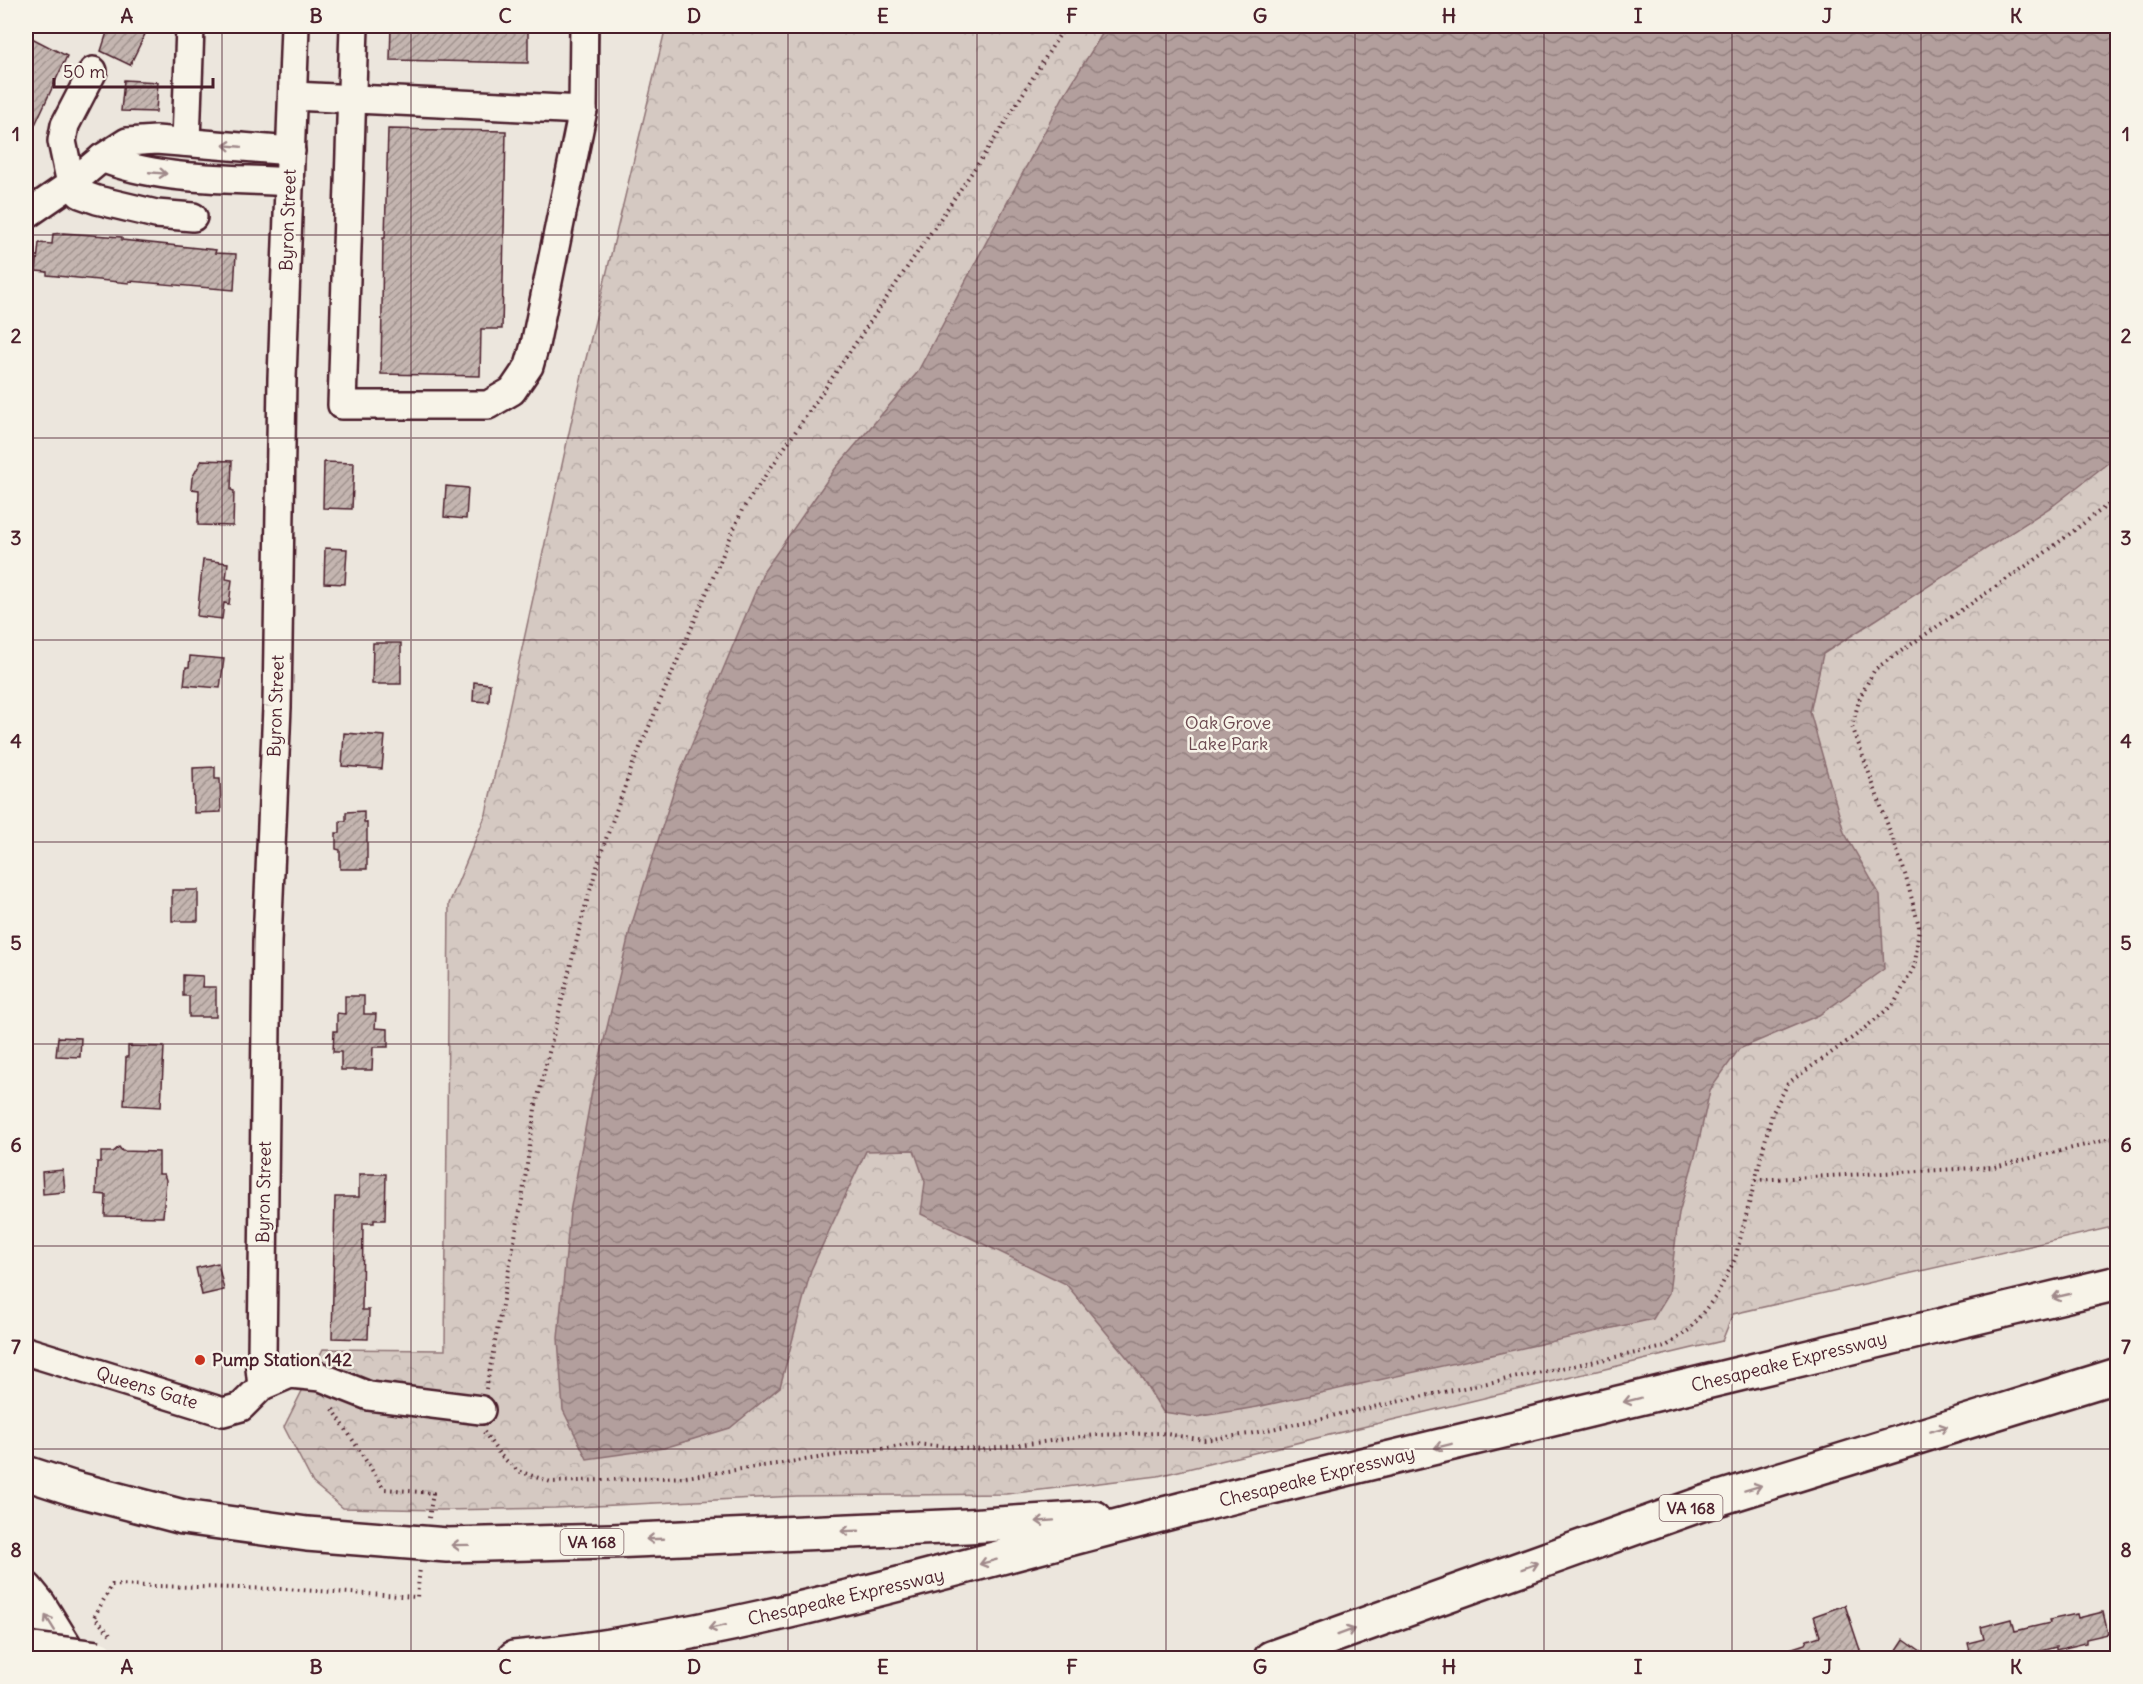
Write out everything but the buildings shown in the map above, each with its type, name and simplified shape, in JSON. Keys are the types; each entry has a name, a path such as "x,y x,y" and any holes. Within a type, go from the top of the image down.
{"highway":[{"name":"Chesapeake Expressway","path":"514,1659 643,1642 778,1614 954,1571 1166,1513 2118,1283"},
{"name":"VA 168","path":"1271,1659 1704,1503 2118,1375"},
{"name":"VA 168","path":"26,1473 72,1488 183,1517 307,1534 447,1545 611,1541 955,1527 1166,1513"},
{"path":"26,1588 72,1659"},
{"path":"26,1649 106,1650"}],"street":[{"path":"186,142 190,26"},
{"name":"Byron Street","path":"262,1386 260,1368 262,1356 267,942 277,707 282,378 295,26"},
{"path":"354,26 342,405 488,405 512,391 530,366 583,110 585,26"},
{"path":"93,71 65,125 62,141 71,184 80,194 96,201 156,214 193,217"},
{"path":"293,96 583,110"},
{"path":"26,215 127,142 156,140 291,151"},
{"path":"102,158 124,167 153,173 290,182"},
{"name":"Queens Gate","path":"26,1351 223,1412 240,1407 262,1386"},
{"path":"262,1386 290,1374 321,1377 369,1396 481,1410"}],"path":[{"path":"1065,26 990,146 742,510 633,764 602,850 584,911 535,1109 522,1200 481,1410 483,1431 501,1455 518,1471 550,1482 686,1477 915,1444 982,1450 1096,1435 1161,1433 1204,1440 1249,1434 1665,1347 1689,1330 1716,1296 1736,1259 1772,1114 1788,1083 1855,1036 1894,1004 1915,965 1919,926 1917,916 1904,870 1852,726 1860,697 1875,669 2043,555 2118,497"},
{"path":"1755,1180 1994,1167 2118,1137"},
{"path":"330,1403 384,1489 433,1493 428,1521"},
{"path":"106,1650 109,1634 94,1617 112,1585 284,1589 417,1597 420,1568"}],"green space":[{"name":"Oak Grove Lake Park","path":"666,26 2117,26 2117,1226 1733,1314 1722,1341 1158,1476 1006,1494 797,1496 555,1508 441,1510 343,1508 313,1483 284,1427 323,1349 445,1350 449,904 486,814 577,396"}],"water":[{"name":"Oak Grove Lake Park","path":"1107,26 2117,26 2117,456 2054,505 1823,654 1810,712 1844,832 1880,895 1884,969 1819,1015 1739,1049 1710,1090 1698,1145 1679,1213 1669,1293 1653,1319 1257,1407 1197,1417 1163,1412 1135,1367 1066,1284 921,1214 925,1182 914,1150 866,1151 811,1270 780,1387 730,1428 664,1448 587,1459 563,1410 558,1338 570,1212 592,1091 630,930 677,780 764,571 835,469 917,373 1063,97"}],"place":[{"name":"Pump Station 142","path":"200,1360"}]}
